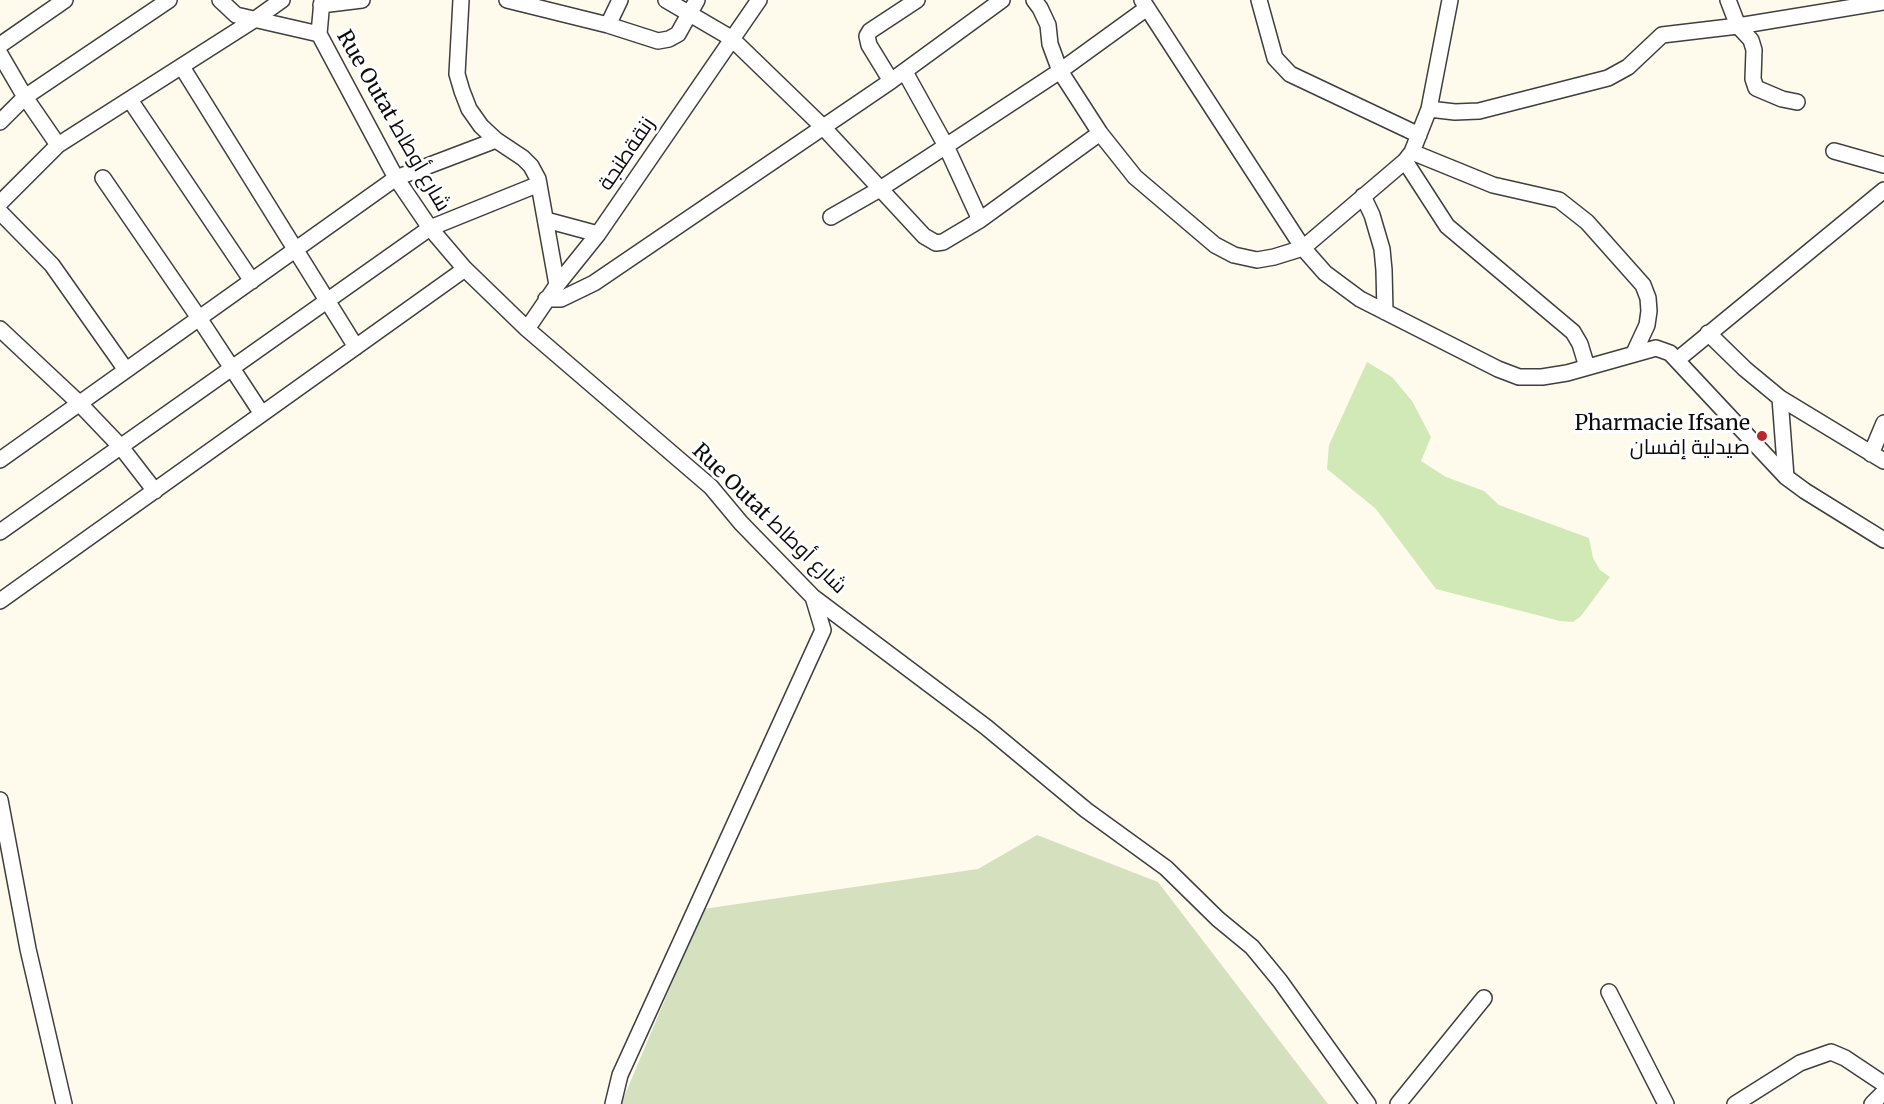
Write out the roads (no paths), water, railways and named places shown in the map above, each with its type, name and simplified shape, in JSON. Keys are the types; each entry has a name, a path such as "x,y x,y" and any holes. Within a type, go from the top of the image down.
{"street":[{"path":"0,45 65,0"},
{"path":"0,122 25,97 169,0"},
{"name":"Rue Outat شارع أوطاط","path":"220,0 236,15 319,34 396,178 430,228 465,269 527,329 711,487 741,523 813,597 986,727 1086,810 1166,868 1218,919 1252,947 1280,981 1368,1104"},
{"path":"0,203 58,145 182,67 282,0"},
{"path":"319,34 322,2 362,0"},
{"path":"461,0 457,74 469,109 481,126 531,166 539,184 557,285"},
{"path":"507,0 608,25 658,41 678,34 693,7"},
{"path":"608,25 620,0"},
{"path":"666,0 693,7 731,38 823,127 924,236 936,243 943,242 980,220 1100,133"},
{"name":"زنقةطنجة","path":"527,329 546,299 598,234 759,0"},
{"path":"891,81 869,45 867,36 870,31 917,0"},
{"path":"546,299 561,299 594,283 904,72 1002,0"},
{"path":"1034,0 1048,25 1050,44 1060,71 1100,133 1136,177 1215,245 1234,255 1257,260 1274,258 1304,248 1408,156 1429,109 1450,0"},
{"path":"1259,0 1275,58 1290,74 1419,135"},
{"path":"1728,0 1738,26 1751,40 1754,50 1753,80 1756,87 1782,99 1797,102"},
{"path":"1429,109 1455,112 1479,111 1608,78 1628,67 1662,35 1738,26 1884,2"},
{"path":"831,217 880,189 1060,71 1144,4 1304,248 1325,273 1360,299 1498,369 1519,377 1542,377 1656,348 1670,353 1786,477 1804,491 1884,540"},
{"path":"0,54 25,97 58,145"},
{"path":"182,67 356,347"},
{"path":"904,72 946,146 980,220"},
{"path":"130,100 252,281"},
{"path":"0,460 396,178 496,140"},
{"path":"1834,151 1884,165"},
{"path":"1408,156 1493,185 1559,200 1587,222 1643,285 1648,298 1647,324 1634,353"},
{"path":"1408,156 1447,226 1573,332 1580,344 1587,367"},
{"path":"103,178 262,414"},
{"path":"0,532 430,228 539,184"},
{"path":"1363,196 1372,214 1382,249 1385,312"},
{"path":"1677,360 1881,197"},
{"path":"0,212 52,265 126,370"},
{"path":"546,220 598,234"},
{"path":"0,601 465,269"},
{"path":"0,329 79,403 121,447 155,491"},
{"path":"1708,333 1745,369 1780,398 1877,457 1884,423"},
{"path":"1780,398 1786,477"},
{"path":"613,1104 620,1075 823,630 813,597"},
{"path":"0,800 28,949 64,1104"},
{"path":"1610,992 1666,1104"},
{"path":"1398,1104 1484,998"},
{"path":"1737,1104 1800,1062 1831,1052 1845,1058 1884,1084"},
{"path":"1872,1104 1884,1092"}],"place":[{"name":"Pharmacie Ifsane صيدلية إفسان","path":"1762,436"}]}
